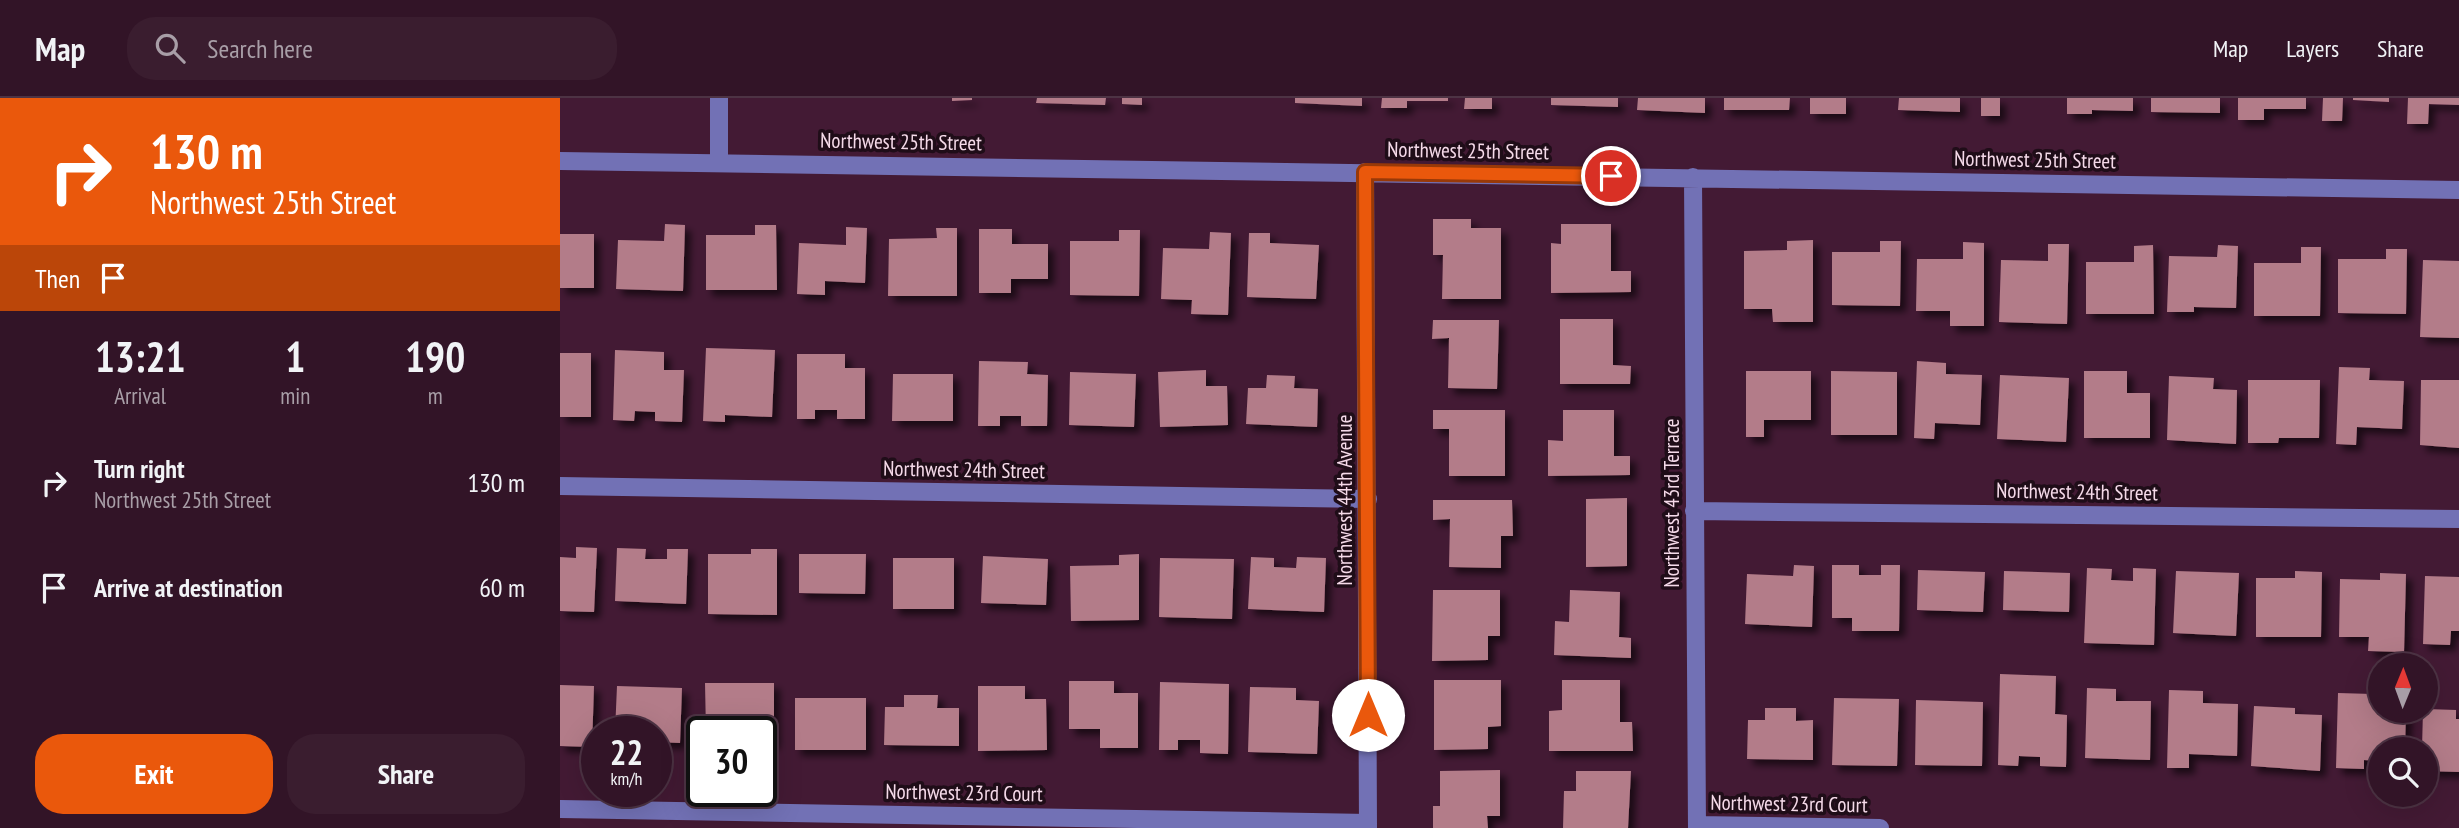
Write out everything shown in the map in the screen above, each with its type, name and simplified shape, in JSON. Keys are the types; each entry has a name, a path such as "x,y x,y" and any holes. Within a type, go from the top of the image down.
{"street":[{"path":"719,98 719,162"},
{"name":"Northwest 25th Street","path":"560,160 2459,190"},
{"name":"Northwest 44th Avenue","path":"1365,172 1368,825"},
{"name":"Northwest 43rd Terrace","path":"1693,177 1697,826"},
{"name":"Northwest 24th Street","path":"560,486 1368,499"},
{"name":"Northwest 24th Street","path":"1694,511 2459,519"},
{"name":"Northwest 23rd Court","path":"560,809 1368,825"},
{"name":"Northwest 23rd Court","path":"1697,826 1880,828"}],"building":[{"path":"952,98 972,98 972,100 952,101"},
{"path":"1037,98 1106,98 1105,105 1036,103"},
{"path":"1122,98 1142,98 1142,105 1122,104"},
{"path":"1295,98 1362,98 1362,106 1295,103"},
{"path":"1382,98 1448,98 1448,101 1407,101 1407,108 1381,108"},
{"path":"1465,98 1492,98 1492,109 1464,109"},
{"path":"1551,98 1618,98 1618,107 1551,105"},
{"path":"1638,98 1705,98 1705,113 1637,110"},
{"path":"1724,98 1790,98 1789,110 1724,110"},
{"path":"1810,98 1846,98 1846,114 1810,114"},
{"path":"1899,98 1960,98 1960,112 1898,110"},
{"path":"1981,98 2000,98 2000,116 1981,116"},
{"path":"2067,98 2133,98 2133,111 2092,110 2092,114 2067,114"},
{"path":"2151,98 2220,98 2220,113 2151,112"},
{"path":"2238,98 2306,98 2306,109 2264,109 2264,120 2238,120"},
{"path":"2323,98 2343,98 2342,121 2322,121"},
{"path":"2389,98 2389,102 2353,100"},
{"path":"2408,98 2459,98 2459,105 2429,104 2428,124 2407,124"},
{"path":"1433,219 1471,219 1471,228 1501,228 1501,299 1442,299 1443,255 1433,255"},
{"path":"665,224 685,225 683,291 616,289 618,240 664,241"},
{"path":"1561,224 1611,224 1611,271 1631,271 1631,292 1551,293 1551,243 1561,244"},
{"path":"755,225 776,225 777,290 706,290 706,235 755,235"},
{"path":"846,227 867,228 865,283 825,281 825,295 797,294 799,243 846,245"},
{"path":"936,228 957,228 957,296 888,296 889,239 937,238"},
{"path":"979,229 1012,229 1012,244 1048,244 1048,279 1011,279 1011,293 979,293"},
{"path":"1119,230 1140,230 1139,296 1070,295 1070,241 1119,241"},
{"path":"1210,232 1231,233 1228,315 1191,314 1192,300 1161,299 1163,248 1209,249"},
{"path":"1249,233 1270,233 1270,243 1319,245 1316,299 1247,297"},
{"path":"560,234 594,234 594,288 560,288"},
{"path":"1813,240 1813,322 1773,322 1772,309 1744,309 1744,251 1787,250 1787,241"},
{"path":"1880,241 1901,241 1900,306 1832,305 1832,252 1880,252"},
{"path":"1963,242 1984,243 1984,326 1950,326 1950,311 1916,311 1917,259 1963,259"},
{"path":"2048,244 2069,244 2067,324 1999,322 2001,260 2048,261"},
{"path":"2153,245 2154,314 2086,314 2086,262 2134,262 2134,246"},
{"path":"2218,245 2238,246 2236,308 2194,307 2194,312 2167,312 2169,256 2217,257"},
{"path":"2301,247 2321,247 2320,316 2254,316 2254,263 2301,263"},
{"path":"2386,249 2407,249 2406,314 2338,313 2338,259 2386,259"},
{"path":"2423,260 2459,261 2459,338 2420,337"},
{"path":"1560,319 1613,319 1613,365 1631,366 1630,384 1560,384"},
{"path":"1433,320 1499,320 1497,389 1448,388 1449,338 1432,339"},
{"path":"706,348 775,350 772,417 725,415 725,422 703,421"},
{"path":"615,350 664,352 664,370 684,370 682,422 655,421 655,412 635,411 634,421 613,420"},
{"path":"560,353 591,353 591,417 560,417"},
{"path":"797,354 845,354 845,368 865,368 865,419 837,419 837,410 815,410 815,419 797,419"},
{"path":"979,361 1028,362 1027,374 1048,375 1047,426 1021,426 1021,416 1000,416 1000,426 978,426"},
{"path":"1917,361 1946,363 1946,374 1982,375 1980,425 1935,423 1934,439 1914,438"},
{"path":"2339,367 2370,368 2369,380 2404,381 2402,429 2357,427 2356,445 2336,444"},
{"path":"1206,370 1206,386 1227,386 1228,425 1160,427 1158,372"},
{"path":"1746,371 1811,371 1811,420 1764,420 1764,437 1746,437"},
{"path":"1831,371 1897,372 1897,435 1831,435"},
{"path":"2084,371 2127,371 2127,393 2150,393 2150,438 2084,438"},
{"path":"1070,372 1136,374 1134,427 1069,425"},
{"path":"893,374 953,374 953,421 892,421"},
{"path":"1267,375 1295,376 1294,388 1318,389 1317,427 1246,424 1248,388 1266,388"},
{"path":"2000,375 2069,378 2066,442 1997,439"},
{"path":"2169,376 2214,378 2213,389 2237,390 2236,444 2167,440"},
{"path":"2248,380 2320,380 2319,438 2279,438 2278,443 2248,443"},
{"path":"2421,380 2459,380 2459,448 2420,445"},
{"path":"1433,410 1505,410 1505,476 1449,476 1449,429 1433,429"},
{"path":"1563,410 1614,410 1614,456 1630,456 1630,475 1548,476 1548,440 1563,441"},
{"path":"1627,498 1627,566 1586,567 1586,499"},
{"path":"1433,500 1512,500 1513,536 1501,536 1501,568 1449,567 1450,519 1433,520"},
{"path":"576,547 597,548 594,612 560,611 560,557 576,558"},
{"path":"617,548 646,549 645,559 667,559 667,549 688,549 686,604 615,601"},
{"path":"751,549 777,549 777,615 708,614 708,554 751,554"},
{"path":"799,554 866,554 865,594 799,593"},
{"path":"1139,554 1139,620 1071,621 1070,566 1119,565 1119,555"},
{"path":"983,556 1048,559 1046,605 981,603"},
{"path":"1251,557 1274,558 1274,567 1296,568 1297,557 1326,558 1324,612 1248,609"},
{"path":"893,558 954,558 954,609 893,609"},
{"path":"1160,558 1234,559 1232,619 1159,617"},
{"path":"1794,565 1814,566 1812,627 1745,624 1747,574 1793,576"},
{"path":"1832,565 1859,565 1859,575 1881,575 1881,565 1900,565 1899,631 1852,631 1852,618 1832,618"},
{"path":"2087,568 2112,569 2111,580 2133,581 2133,568 2156,569 2154,645 2084,643"},
{"path":"1918,570 1985,572 1983,612 1917,610"},
{"path":"2004,571 2070,573 2069,612 2003,610"},
{"path":"2176,571 2239,573 2236,636 2173,633"},
{"path":"2295,571 2322,572 2321,637 2256,637 2256,578 2295,578"},
{"path":"2380,573 2406,574 2404,652 2368,651 2369,637 2339,637 2340,579 2380,580"},
{"path":"2425,576 2459,577 2459,631 2451,631 2450,645 2423,644"},
{"path":"1433,590 1500,590 1500,636 1488,636 1488,660 1432,661"},
{"path":"1570,590 1620,592 1619,637 1631,638 1631,658 1554,655 1555,621 1569,622"},
{"path":"2000,674 2056,676 2055,714 2067,715 2066,767 2040,766 2040,757 2019,756 2018,766 1998,765"},
{"path":"1434,680 1501,680 1501,726 1488,727 1488,749 1434,750"},
{"path":"1562,680 1620,680 1620,722 1632,722 1633,751 1549,751 1549,711 1562,710"},
{"path":"1069,681 1114,681 1114,693 1138,693 1138,748 1100,748 1100,729 1069,729"},
{"path":"1160,682 1229,684 1228,754 1200,753 1200,740 1178,740 1178,750 1159,750"},
{"path":"705,683 774,683 774,716 706,716"},
{"path":"560,685 594,686 593,716 581,716 581,747 560,746"},
{"path":"617,686 682,688 680,743 672,743 672,716 616,716"},
{"path":"978,686 1025,686 1025,699 1046,699 1047,750 978,751"},
{"path":"1250,687 1296,688 1296,700 1319,701 1317,754 1248,752"},
{"path":"2087,688 2116,689 2116,701 2151,701 2150,760 2085,758"},
{"path":"2169,690 2203,691 2203,703 2238,704 2237,756 2189,754 2189,768 2167,768"},
{"path":"2338,693 2368,694 2368,723 2406,723 2405,737 2368,737 2368,760 2364,760 2364,769 2336,768"},
{"path":"904,695 938,695 937,708 959,708 959,746 884,745 885,707 904,707"},
{"path":"795,698 866,698 866,750 795,750"},
{"path":"1834,698 1899,699 1897,766 1832,765"},
{"path":"1916,700 1983,702 1982,766 1915,765"},
{"path":"2254,706 2295,708 2295,714 2322,715 2320,771 2251,766"},
{"path":"1765,708 1796,708 1796,721 1813,720 1813,760 1747,759 1748,720 1765,720"},
{"path":"2438,709 2456,710 2456,719 2459,719 2459,772 2438,771 2438,737 2422,737 2423,723 2438,723"},
{"path":"1500,770 1500,816 1487,816 1488,828 1433,828 1433,806 1440,806 1440,771"},
{"path":"1576,771 1631,771 1628,828 1563,828 1564,791 1576,791"}],"route":[{"path":"1368,715 1365,172 1611,176"}]}
